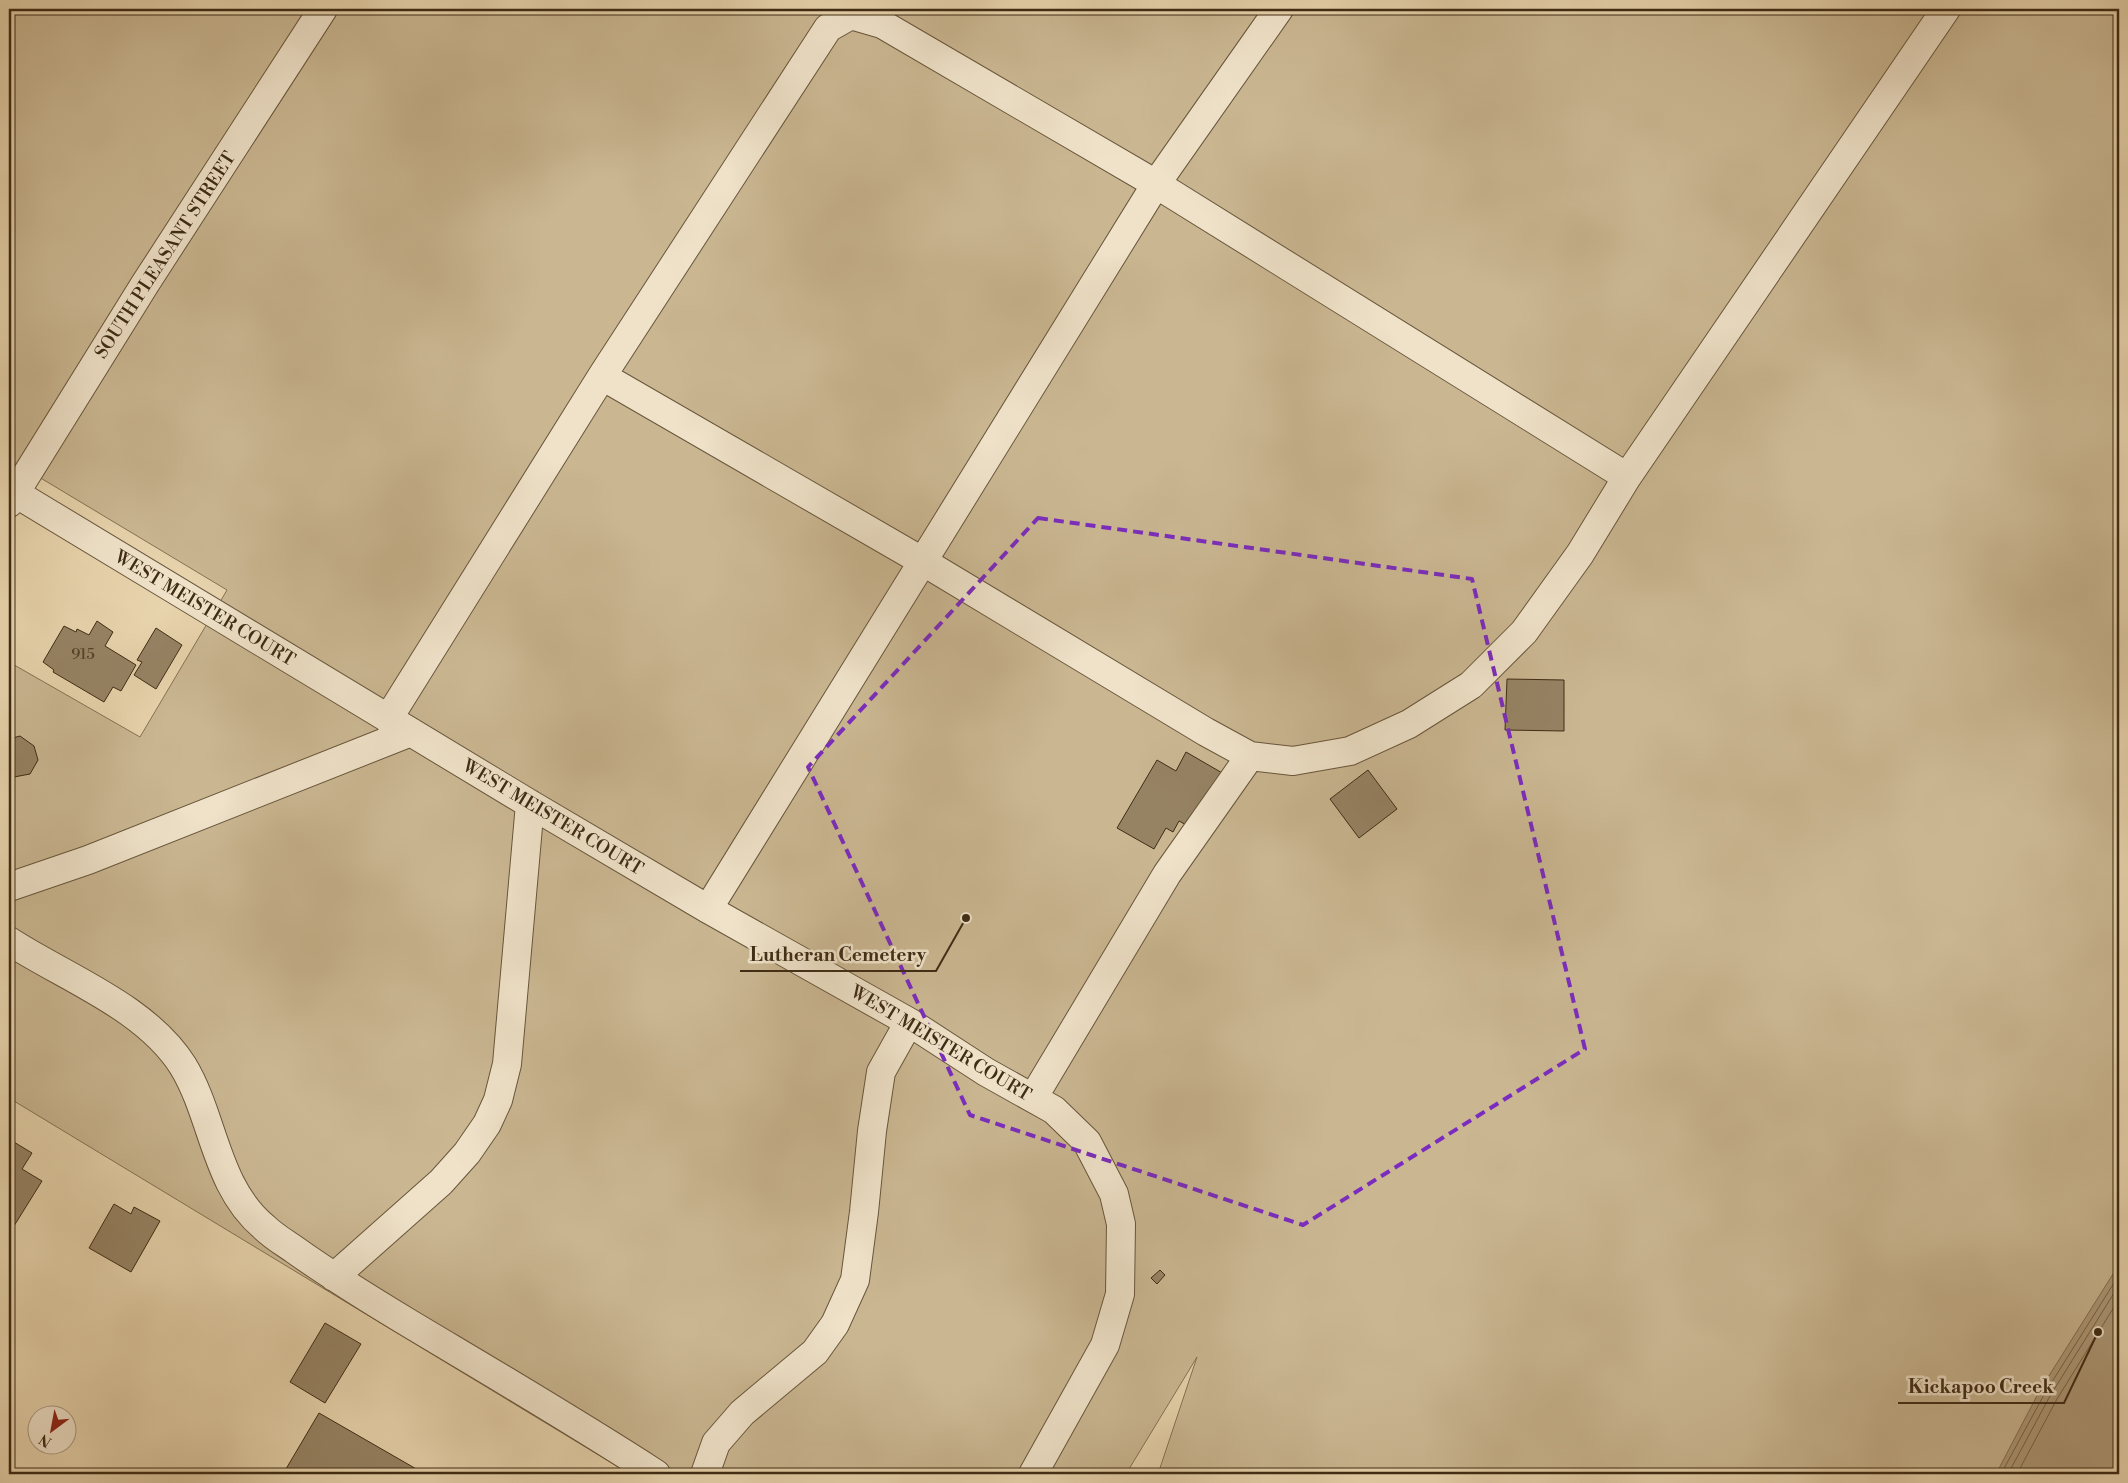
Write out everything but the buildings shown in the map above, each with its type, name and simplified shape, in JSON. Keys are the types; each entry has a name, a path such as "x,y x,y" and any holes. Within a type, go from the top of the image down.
{"street":[{"name":"SOUTH PLEASANT STREET","path":"12,498 139,293 323,9"},
{"path":"708,909 1156,184 1278,9"},
{"path":"602,376 922,562 1206,732 1250,756 1293,761 1350,751 1409,724 1471,685 1524,632 1580,554 1627,477 1946,9"},
{"path":"388,718 602,376 828,28 851,15 882,24 1156,184 1627,477"},
{"name":"WEST MEISTER COURT","path":"12,498 213,613 530,804 708,909 909,1022 986,1072 1054,1110 1087,1142 1114,1194 1121,1224 1120,1294 1105,1345 1033,1474"},
{"path":"9,887 88,860 411,732"},
{"path":"1033,1098 1167,874 1250,756"},
{"path":"334,1278 441,1182 467,1153 487,1124 498,1100 507,1064 530,804"},
{"path":"9,941 137,1018 164,1040 183,1067 196,1092 226,1174 242,1202 263,1226 334,1278 656,1474"},
{"path":"705,1474 716,1443 742,1413 815,1352 835,1324 855,1280 872,1131 881,1072 909,1022"}],"highlighted area":[{"path":"1038,518 1472,579 1585,1049 1303,1225 970,1115 808,767"}],"shaded area":[{"path":"9,9 2119,9 2119,1474 1158,1474 1197,1357 1126,1474 630,1474 9,1098 9,662 140,737 227,590 9,459"}],"water":[{"path":"2119,1267 2119,1468 2116,1474 1996,1474 2040,1390"}],"place":[{"name":"Lutheran Cemetery","path":"966,918"},
{"name":"Kickapoo Creek","path":"2098,1332"}]}
